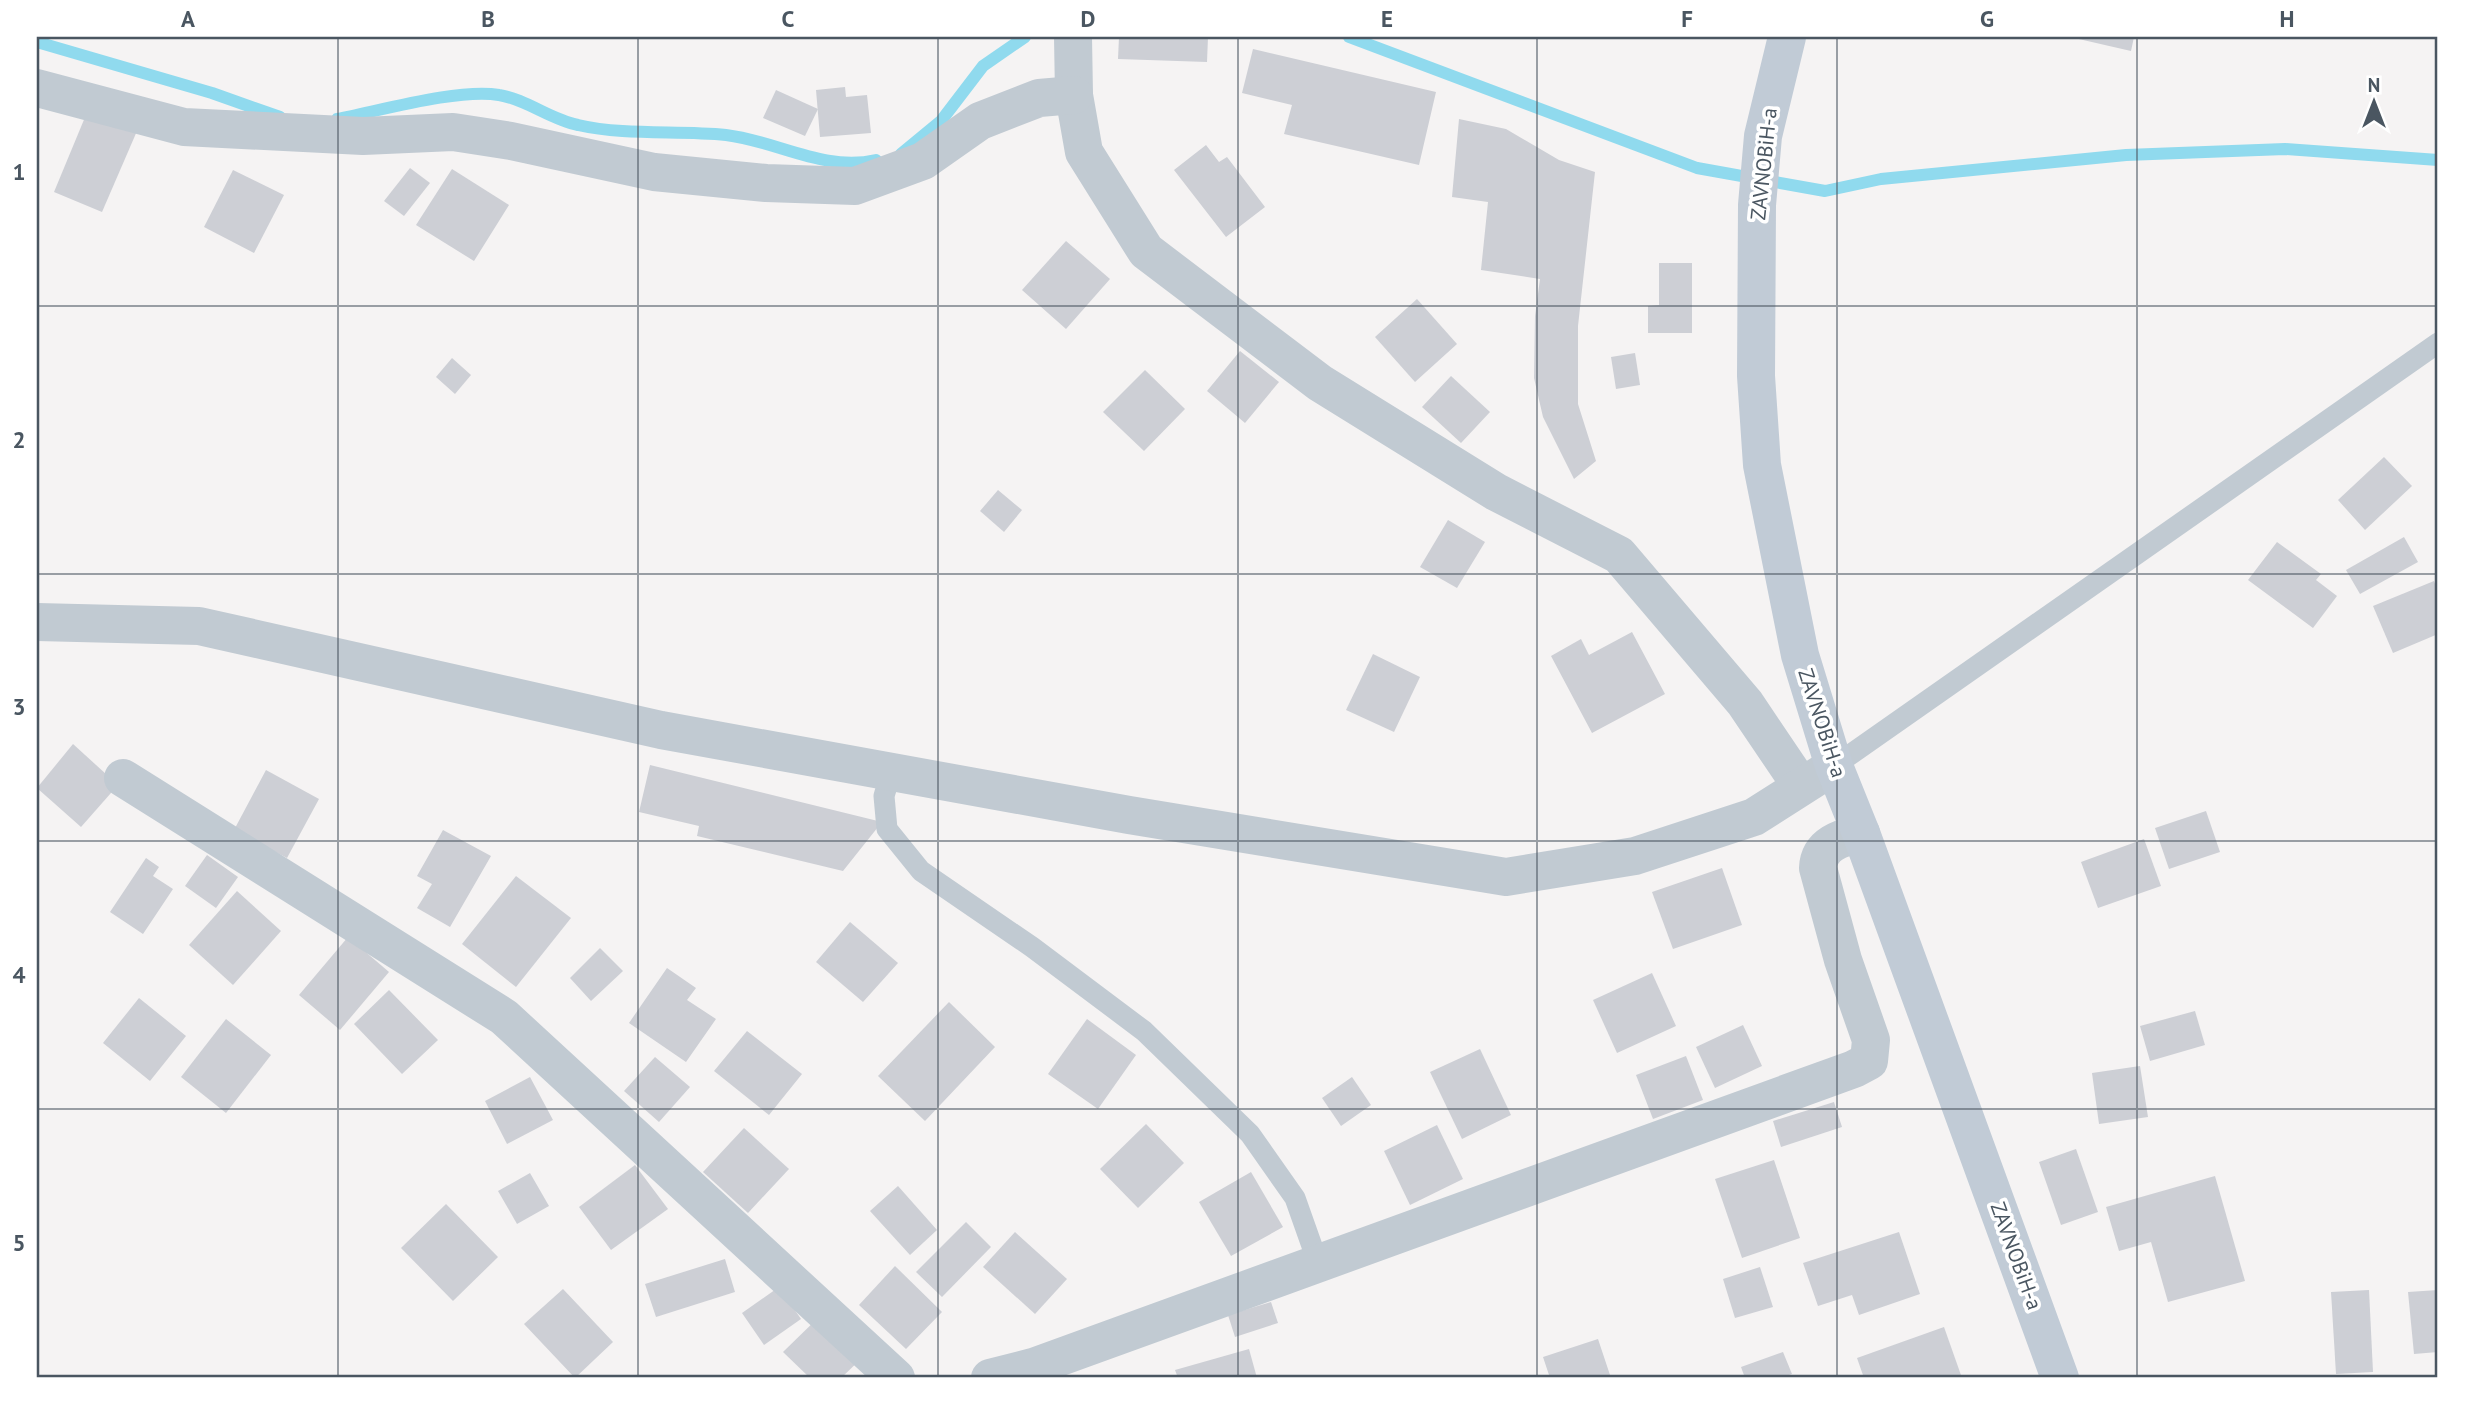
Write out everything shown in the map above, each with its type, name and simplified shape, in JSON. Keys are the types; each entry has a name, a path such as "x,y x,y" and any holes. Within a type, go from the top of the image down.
{"main road":[{"name":"ZAVNOBiH-a","path":"1787,37 1763,136 1757,205 1756,376 1762,465 1800,655 1834,766 1861,833 2060,1378"}],"street":[{"path":"1073,40 1074,95 1083,152 1146,251 1320,383 1496,492 1619,555 1745,702 1801,786"},
{"path":"37,88 184,127 363,136 453,132 511,141 654,172 766,183 855,186 923,161 980,121 1039,98 1074,95"},
{"path":"37,622 199,626 662,730 1129,815 1506,877 1635,856 1754,817 1834,766"},
{"path":"123,778 504,1017 896,1378"},
{"path":"990,1378 1035,1373 1318,1264 1854,1069 1869,1061 1871,1040 1843,960 1818,868 1819,857 1825,848 1843,838 1861,833"}],"lane":[{"path":"1834,766 2438,343"},
{"path":"891,772 884,796 887,829 920,871 1032,947 1144,1031 1250,1133 1295,1198 1318,1264"}],"building":[{"path":"1119,37 1208,37 1207,62 1118,59"},
{"path":"2070,37 2134,37 2131,51"},
{"path":"1253,49 1436,92 1419,165 1284,134 1292,105 1242,93"},
{"path":"845,87 846,97 867,95 871,133 820,137 816,90"},
{"path":"776,90 818,109 805,136 763,118"},
{"path":"88,110 137,131 102,212 54,192"},
{"path":"1459,119 1506,129 1559,160 1595,172 1578,326 1578,404 1596,461 1574,479 1543,417 1534,378 1535,316 1540,279 1481,270 1488,202 1452,197"},
{"path":"1206,145 1219,162 1227,157 1265,207 1226,237 1174,170"},
{"path":"410,168 430,183 404,216 384,201"},
{"path":"452,169 509,205 474,261 416,225"},
{"path":"233,170 284,195 254,253 204,227"},
{"path":"1066,241 1110,279 1066,329 1022,290"},
{"path":"1659,263 1692,263 1692,333 1648,333 1648,306 1659,305"},
{"path":"1417,299 1457,344 1415,382 1375,337"},
{"path":"1240,351 1279,382 1245,423 1207,391"},
{"path":"1635,353 1640,385 1616,389 1611,357"},
{"path":"452,358 471,375 455,394 436,377"},
{"path":"1145,370 1185,409 1144,451 1103,412"},
{"path":"1451,376 1490,412 1461,443 1422,407"},
{"path":"2384,457 2412,486 2365,530 2338,500"},
{"path":"998,490 1022,510 1004,532 980,511"},
{"path":"1448,520 1485,542 1457,588 1420,567"},
{"path":"2404,537 2418,562 2360,594 2346,570"},
{"path":"2277,542 2321,574 2316,580 2337,596 2313,628 2248,580"},
{"path":"2434,581 2438,592 2438,634 2393,653 2373,606"},
{"path":"1632,632 1665,694 1592,733 1551,656 1581,639 1589,655"},
{"path":"1373,654 1420,677 1394,732 1346,710"},
{"path":"73,744 118,785 81,827 37,788"},
{"path":"650,765 882,822 843,871 697,836 699,826 639,812"},
{"path":"266,770 319,799 287,858 234,830"},
{"path":"2206,811 2220,852 2169,869 2155,828"},
{"path":"443,830 491,856 450,927 417,908 432,884 417,876"},
{"path":"2144,839 2161,886 2098,908 2081,862"},
{"path":"207,855 238,877 216,908 185,886"},
{"path":"146,858 159,867 153,876 173,889 143,934 110,912"},
{"path":"1722,868 1742,925 1673,949 1652,892"},
{"path":"516,876 571,918 516,987 462,944"},
{"path":"237,891 281,931 233,985 189,945"},
{"path":"850,922 898,963 863,1002 816,962"},
{"path":"348,937 389,972 340,1030 299,995"},
{"path":"600,948 623,971 591,1001 570,978"},
{"path":"667,968 696,988 687,1000 716,1019 686,1062 629,1023"},
{"path":"1652,973 1676,1026 1617,1053 1593,1000"},
{"path":"389,990 438,1040 402,1074 354,1024"},
{"path":"139,998 186,1036 150,1081 103,1043"},
{"path":"949,1002 995,1047 925,1121 878,1076"},
{"path":"2195,1011 2205,1045 2150,1061 2140,1026"},
{"path":"226,1019 271,1055 226,1113 181,1077"},
{"path":"1087,1019 1136,1055 1098,1109 1048,1074"},
{"path":"1743,1025 1762,1066 1715,1088 1696,1047"},
{"path":"747,1031 802,1074 769,1115 714,1071"},
{"path":"1480,1049 1511,1115 1462,1139 1430,1072"},
{"path":"1686,1056 1703,1100 1653,1119 1636,1075"},
{"path":"655,1057 690,1087 659,1122 624,1091"},
{"path":"2140,1066 2148,1117 2099,1124 2092,1073"},
{"path":"530,1077 553,1120 507,1144 485,1101"},
{"path":"1352,1077 1371,1105 1341,1126 1322,1098"},
{"path":"1834,1102 1842,1127 1781,1147 1773,1121"},
{"path":"1146,1124 1184,1163 1138,1208 1100,1169"},
{"path":"1437,1125 1463,1179 1410,1205 1384,1151"},
{"path":"744,1128 789,1169 748,1213 703,1172"},
{"path":"2076,1149 2098,1212 2061,1225 2039,1162"},
{"path":"1774,1160 1800,1238 1742,1258 1715,1179"},
{"path":"635,1165 668,1209 611,1250 579,1207"},
{"path":"1251,1172 1283,1227 1231,1256 1199,1202"},
{"path":"530,1173 549,1206 517,1224 498,1191"},
{"path":"2215,1176 2245,1281 2168,1302 2151,1242 2119,1251 2106,1207"},
{"path":"898,1186 937,1230 910,1255 870,1211"},
{"path":"446,1204 498,1257 453,1301 401,1248"},
{"path":"966,1222 991,1247 942,1297 916,1272"},
{"path":"1015,1232 1067,1279 1035,1314 983,1267"},
{"path":"1899,1232 1920,1294 1859,1315 1852,1295 1818,1306 1803,1263"},
{"path":"725,1259 735,1292 656,1317 645,1284"},
{"path":"895,1266 942,1312 906,1349 859,1305"},
{"path":"1760,1267 1773,1307 1735,1318 1723,1279"},
{"path":"779,1287 801,1319 764,1345 742,1313"},
{"path":"563,1289 613,1342 575,1378 524,1324"},
{"path":"2369,1290 2373,1372 2336,1374 2331,1292"},
{"path":"2438,1290 2438,1352 2414,1354 2408,1292"},
{"path":"1271,1302 1278,1323 1235,1337 1228,1315"},
{"path":"822,1314 863,1357 841,1378 810,1378 783,1352"},
{"path":"1944,1327 1962,1378 1864,1378 1857,1358"},
{"path":"1598,1339 1611,1378 1550,1378 1543,1357"},
{"path":"1249,1349 1257,1378 1178,1378 1175,1370"},
{"path":"1783,1352 1792,1374 1780,1378 1745,1378 1741,1367"}],"waterway":[{"path":"901,154 941,121 983,66 1025,37"},
{"path":"1349,37 1697,168 1825,191 1881,179 2126,155 2285,149 2438,160"},
{"path":"37,42 212,93 280,117"},
{"path":"337,119 441,97 499,95 558,119 596,128 726,135 819,159 857,163 876,160"}]}
